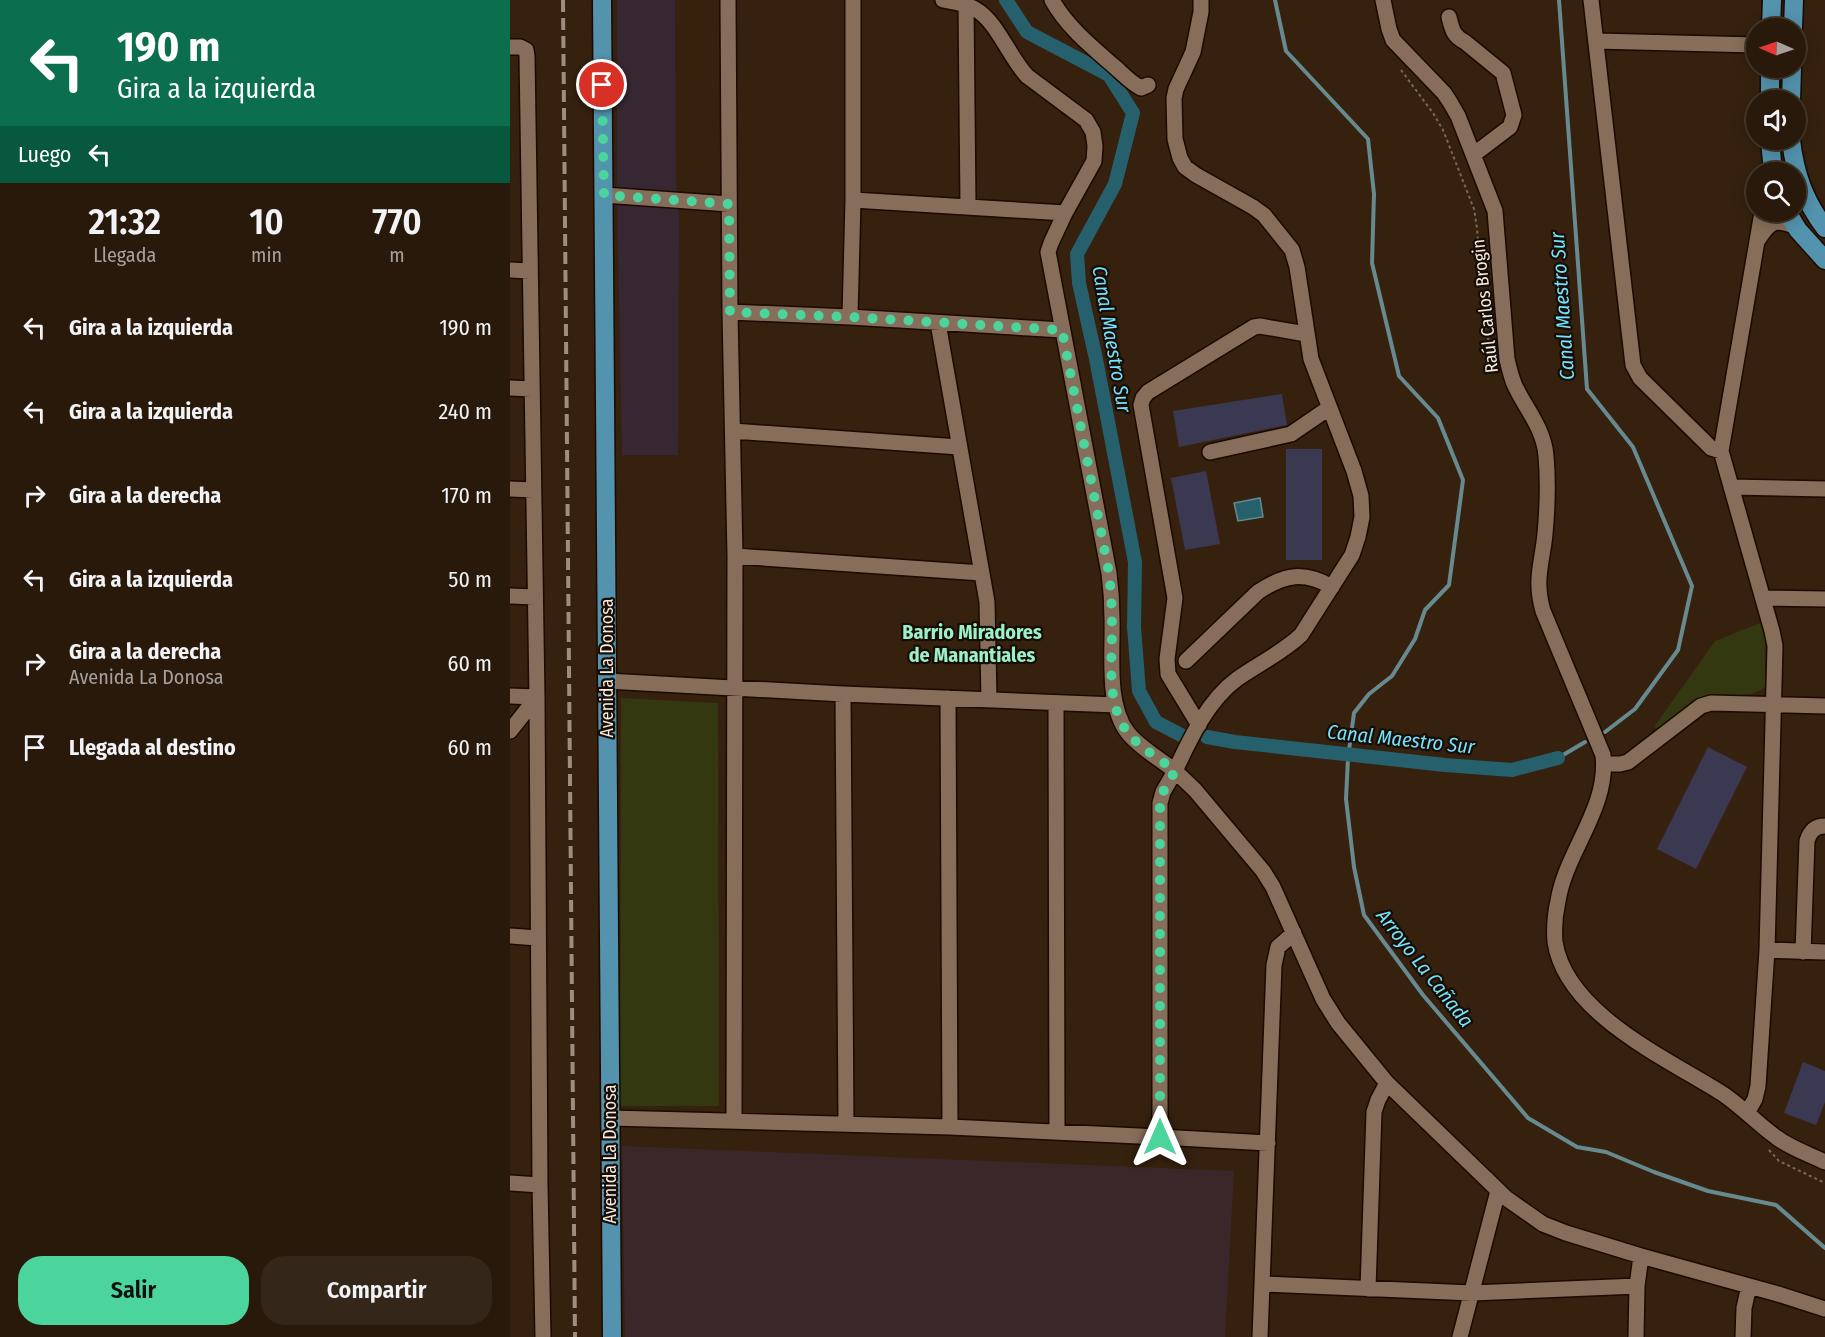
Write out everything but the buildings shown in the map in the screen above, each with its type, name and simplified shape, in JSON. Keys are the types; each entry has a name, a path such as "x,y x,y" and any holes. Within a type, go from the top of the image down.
{"main road":[{"name":"Avenida La Donosa","path":"602,0 612,1337"},
{"path":"1771,18 1772,0"},
{"path":"1793,18 1794,0"},
{"path":"1792,150 1794,165 1801,186 1813,211 1825,228"},
{"path":"1794,222 1810,245 1825,260"}],"street":[{"path":"728,0 730,312 735,556 734,1121"},
{"path":"850,317 853,201 853,0"},
{"path":"943,0 966,5 984,16 1019,68 1086,120 1093,132 1094,161 1065,213 1048,252 1109,573 1112,593 1113,674 1116,705 1127,732 1195,790 1263,871 1273,887 1329,1009 1338,1023 1388,1083 1498,1191 1543,1224 1641,1256 1825,1310"},
{"path":"1052,0 1068,24 1100,54 1134,84 1141,88 1148,85"},
{"path":"1160,1137 1160,803 1163,792 1186,746 1221,693 1234,681 1291,645 1301,635 1352,555 1362,517 1361,496 1354,471 1311,359 1297,267 1292,250 1264,215 1196,175 1185,167 1180,158 1175,139 1174,98 1193,52 1200,22 1201,0"},
{"name":"Raúl Carlos Brogin","path":"1383,0 1393,40 1444,93 1458,116 1495,212 1510,373 1545,444 1545,535 1538,578 1539,595 1543,611 1598,741 1604,764"},
{"path":"1591,0 1633,365 1640,378 1672,410 1711,448 1721,451"},
{"path":"966,5 968,206"},
{"path":"1449,17 1453,32 1458,38 1503,73 1514,115 1510,127 1473,155"},
{"path":"1596,41 1746,45"},
{"path":"510,47 520,47 526,50 527,56 537,697 543,1337"},
{"path":"604,195 729,204"},
{"path":"853,201 1065,213"},
{"path":"1747,1113 1755,1099 1758,1086 1767,950 1775,646 1721,451 1761,222"},
{"path":"1758,240 1766,227 1774,222"},
{"path":"510,270 530,271"},
{"path":"730,312 1062,330"},
{"path":"938,323 989,620 989,700"},
{"path":"1199,725 1168,674 1167,659 1175,598 1141,405 1148,392 1254,327 1306,334"},
{"path":"510,388 532,389"},
{"path":"1210,452 1291,434 1329,408"},
{"path":"733,431 959,447"},
{"path":"1731,487 1825,489"},
{"path":"510,489 533,490"},
{"path":"735,556 982,573"},
{"path":"1186,661 1258,592 1271,583 1288,576 1306,577 1318,579 1332,587"},
{"path":"510,596 535,597"},
{"path":"1763,598 1825,599"},
{"path":"607,681 843,694 1116,705"},
{"path":"843,694 846,1124"},
{"path":"510,696 537,697"},
{"path":"510,731 537,697"},
{"path":"948,698 950,1127"},
{"path":"1056,703 1058,1132"},
{"path":"1825,706 1711,703 1701,706 1628,762 1604,764 1600,793 1564,880 1555,920 1556,943 1563,967 1574,988 1617,1029 1732,1100 1791,1147 1825,1161"},
{"path":"1803,952 1807,841 1813,829 1825,826"},
{"path":"1260,1337 1275,957 1278,947 1294,933"},
{"path":"510,936 538,938"},
{"path":"1767,950 1825,952"},
{"path":"1368,1288 1374,1112 1388,1083"},
{"path":"610,1118 950,1127 1268,1143"},
{"path":"510,1183 540,1185"},
{"path":"1460,1337 1498,1191"},
{"path":"1635,1337 1641,1256"},
{"path":"1262,1284 1472,1293 1637,1286"},
{"path":"1743,1337 1744,1308 1749,1286"}],"shaded area":[{"path":"617,0 675,0 676,178 679,216 678,455 622,455 617,188"},
{"path":"622,1146 1234,1171 1225,1337 625,1337"}],"green space":[{"path":"1760,623 1765,638 1765,687 1752,694 1724,695 1703,700 1660,729 1654,727 1715,641"},
{"path":"621,698 718,703 719,1106 620,1106"}],"water":[{"path":"1260,498 1263,517 1238,521 1234,503"}],"waterway":[{"name":"Canal Maestro Sur","path":"1006,0 1027,32 1109,75 1133,113 1115,184 1077,254 1079,283 1135,562 1134,627 1139,691 1156,722 1183,736"},
{"name":"Arroyo La Cañada","path":"1275,0 1286,51 1368,139 1374,194 1372,263 1399,376 1438,418 1463,480 1449,585 1425,610 1415,639 1392,676 1369,694 1354,713 1348,758 1346,799 1354,867 1364,915 1423,995 1528,1118 1577,1147 1606,1152 1708,1191 1776,1205 1825,1248"},
{"name":"Canal Maestro Sur","path":"1559,0 1587,389 1633,447 1692,586 1678,650 1635,709 1605,732"},
{"name":"Canal Maestro Sur","path":"1207,737 1445,765 1512,770 1558,758"},
{"name":"Canal Maestro Sur","path":"1558,758 1585,742"}],"railway":[{"path":"563,0 575,1337"}],"district":[{"name":"Barrio Miradores de Manantiales","path":"972,644"}],"route":[{"path":"602,85 604,195 729,204 730,312 1062,330 1112,593 1113,691 1116,705 1127,732 1136,742 1175,771 1163,792 1160,803 1160,1137"}]}
